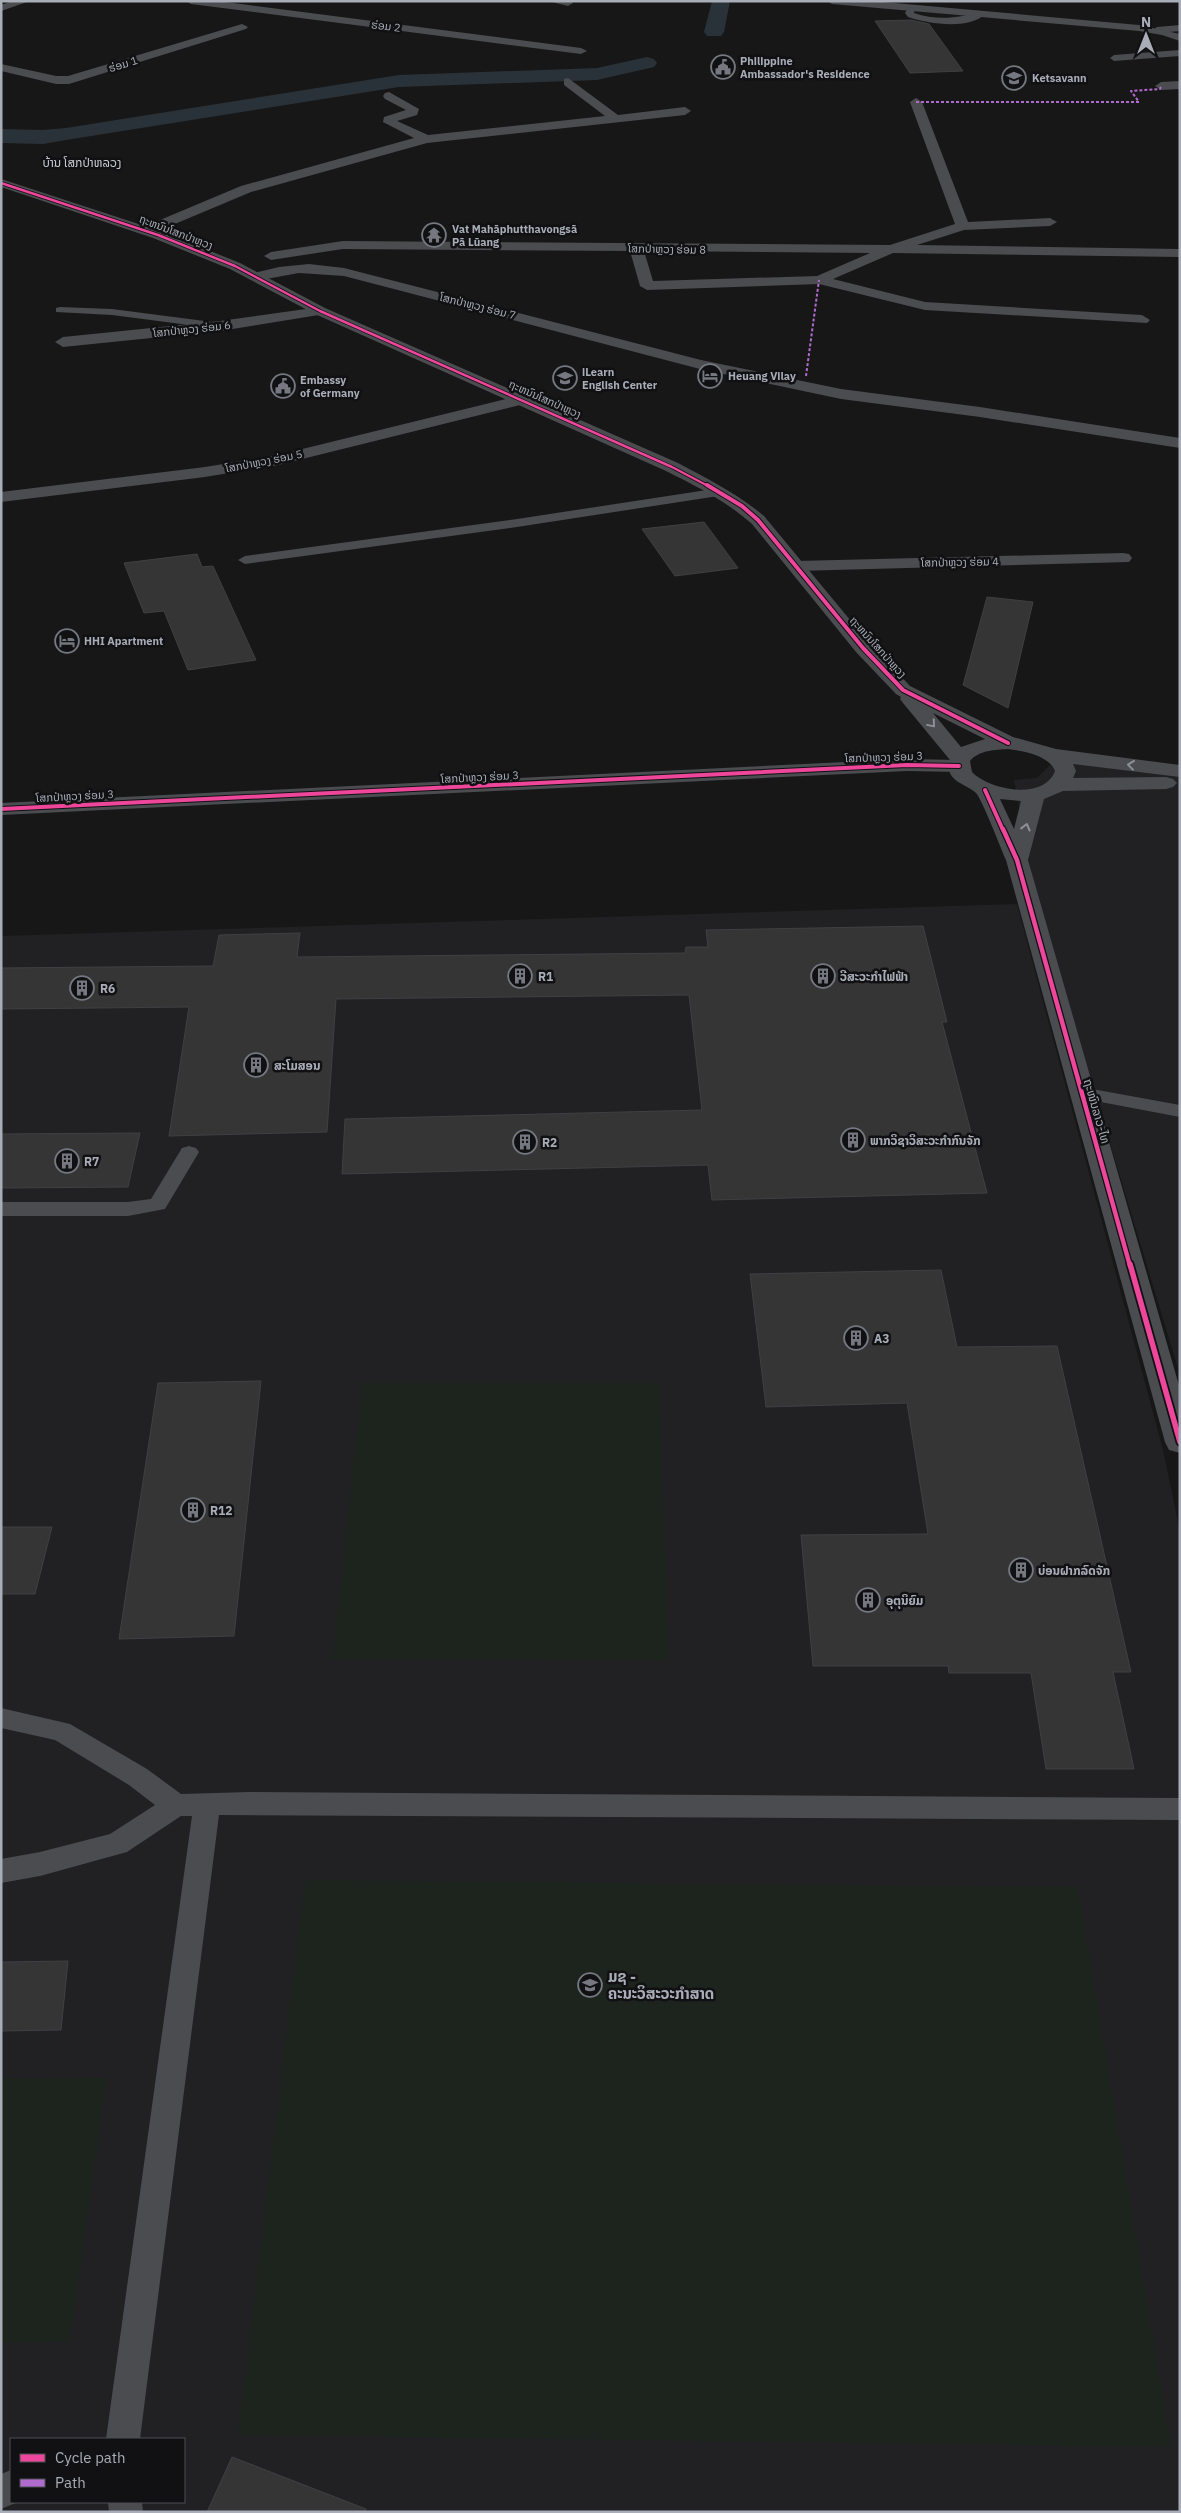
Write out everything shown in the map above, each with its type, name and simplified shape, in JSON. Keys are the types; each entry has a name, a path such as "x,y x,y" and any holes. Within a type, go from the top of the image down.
{"street":[{"path":"1,8 25,1"},
{"name":"ຮ່ອມ 2","path":"191,1 581,51"},
{"path":"553,1 568,3"},
{"path":"832,1 1158,30 1180,38"},
{"name":"ຮ່ອມ 1","path":"1,67 56,80 69,80 242,27"},
{"path":"568,82 615,118"},
{"path":"1161,86 1180,85"},
{"path":"389,96 413,109 413,112 388,120 389,122 426,139"},
{"path":"916,102 963,226"},
{"path":"146,231 246,189 426,139 685,111"},
{"name":"ຖະຫນົນໂສກປ່າຫຼວງ","path":"4,185 146,231 235,266 320,311 664,463 720,492 742,506 758,520 863,648 903,690 1008,743"},
{"path":"963,226 1004,210"},
{"path":"963,226 1050,222"},
{"name":"ໂສກປ່າຫຼວງ ຮ່ອມ 8","path":"235,266 292,251 343,245 636,249 891,249 963,226"},
{"path":"636,249 646,286 819,280 925,306 1142,320"},
{"path":"819,280 891,249 1180,254"},
{"name":"ໂສກປ່າຫຼວງ ຮ່ອມ 7","path":"255,277 286,269 319,269 344,272 700,364 841,394 980,412 1180,443"},
{"name":"ໂສກປ່າຫຼວງ ຮ່ອມ 6","path":"63,342 220,326 320,311"},
{"name":"ໂສກປ່າຫຼວງ ຮ່ອມ 5","path":"1,497 204,472 278,460 522,400"},
{"name":"ໂສກປ່າຫຼວງ ຮ່ອມ 4","path":"797,566 1123,558"},
{"path":"903,690 960,762 962,775 985,790 1003,794 1034,794 1058,785 1180,783"},
{"path":"960,762 978,747 1008,743 1024,745 1052,754 1180,771"},
{"path":"1052,754 1065,770 1064,778 1058,785"},
{"name":"ໂສກປ່າຫຼວງ ຮ່ອມ 3","path":"1,809 441,789 960,762"},
{"name":"ຖະໜົນລາວ-ໄທ","path":"985,790 1017,860 1180,1442"},
{"name":"ຖະໜົນລາວ-ໄທ","path":"1017,860 1034,794"}],"lane":[{"path":"1158,30 1180,28"},
{"path":"1114,58 1180,53"},
{"path":"60,310 120,313 220,326"},
{"path":"245,560 517,523 720,492"},
{"path":"1081,1093 1180,1111"},
{"path":"1,1209 128,1209 158,1204 189,1152"},
{"path":"1,1718 61,1731 138,1777 176,1806"},
{"path":"1,1871 40,1864 118,1844 176,1806 259,1803 1180,1809"},
{"path":"118,2437 207,1806"}],"shaded area":[{"path":"1053,762 1180,774 1180,1375 1036,898 1014,780 1037,778"},
{"name":"ມຊ - ຄະນະວິສະວະກຳສາດ","path":"1017,904 1163,1450 1180,1531 1180,2512 1,2512 1,936"},
{"path":"362,1383 660,1383 668,1660 333,1659"},
{"path":"305,1880 1078,1887 1171,2447 238,2435"},
{"path":"107,2077 70,2341 1,2343 1,2079"}],"building":[{"path":"911,20 929,24 963,71 910,73 875,21"},
{"path":"704,522 738,568 675,576 642,529"},
{"path":"197,554 202,567 213,566 256,660 188,670 164,611 144,613 124,563"},
{"path":"987,597 1033,602 1008,708 963,685"},
{"path":"923,926 947,1022 942,1022 987,1193 712,1200 708,1165 342,1174 345,1119 702,1110 689,995 336,999 327,1132 169,1136 189,1007 1,1009 1,968 213,966 219,935 300,933 297,957 685,953 686,947 708,947 706,930"},
{"name":"R7","path":"140,1133 128,1187 1,1188 1,1134"},
{"path":"941,1270 957,1347 1057,1346 1131,1672 1113,1672 1134,1769 1046,1769 1031,1673 949,1673 948,1666 813,1666 801,1535 928,1534 907,1403 766,1407 750,1274"},
{"name":"R12","path":"261,1381 234,1636 119,1639 158,1383"},
{"path":"1,1527 52,1527 35,1594 1,1594"},
{"path":"68,1961 61,2030 1,2031 1,1962"},
{"path":"232,2457 366,2509 366,2512 207,2512"}],"waterway":[{"path":"714,32 721,1"},
{"path":"1,136 43,137 66,134 399,81 597,74 647,63"}],"marked path":[{"path":"916,102 1139,102 1131,91 1160,89 1161,86"},
{"path":"806,376 819,280"}],"cycle path":[{"path":"1,183 158,235 235,266 320,311 672,467 720,492 742,506 758,520 863,648 903,690 1008,743"},
{"path":"1,809 907,765 959,766"},
{"path":"985,790 1017,860 1026,898 1180,1442"}],"place":[{"name":"Philippine Ambassador's Residence","path":"723,67"},
{"name":"Ketsavann","path":"1014,78"},
{"name":"Vat Mahāphutthavongsā Pā Lūang","path":"434,235"},
{"name":"Heuang Vilay","path":"710,376"},
{"name":"iLearn English Center","path":"565,378"},
{"name":"Embassy of Germany","path":"283,386"},
{"name":"HHI Apartment","path":"67,641"},
{"name":"R1","path":"520,976"},
{"name":"ວີສະວະກຳໄຟຟ້າ","path":"823,976"},
{"name":"R6","path":"82,988"},
{"name":"ສະໂມສອນ","path":"256,1065"},
{"name":"ພາກວິຊາວິສະວະກຳກົນຈັກ","path":"853,1140"},
{"name":"R2","path":"525,1142"},
{"name":"R7","path":"67,1161"},
{"name":"A3","path":"856,1338"},
{"name":"R12","path":"193,1510"},
{"name":"ບ່ອນຝາກລົດຈັກ","path":"1021,1570"},
{"name":"ອຸຕຸນິຍົມ","path":"868,1600"},
{"name":"ມຊ - ຄະນະວິສະວະກຳສາດ","path":"590,1985"}],"district":[{"name":"ບ້ານ ໂສກປ່າຫລວງ","path":"82,162"}]}
